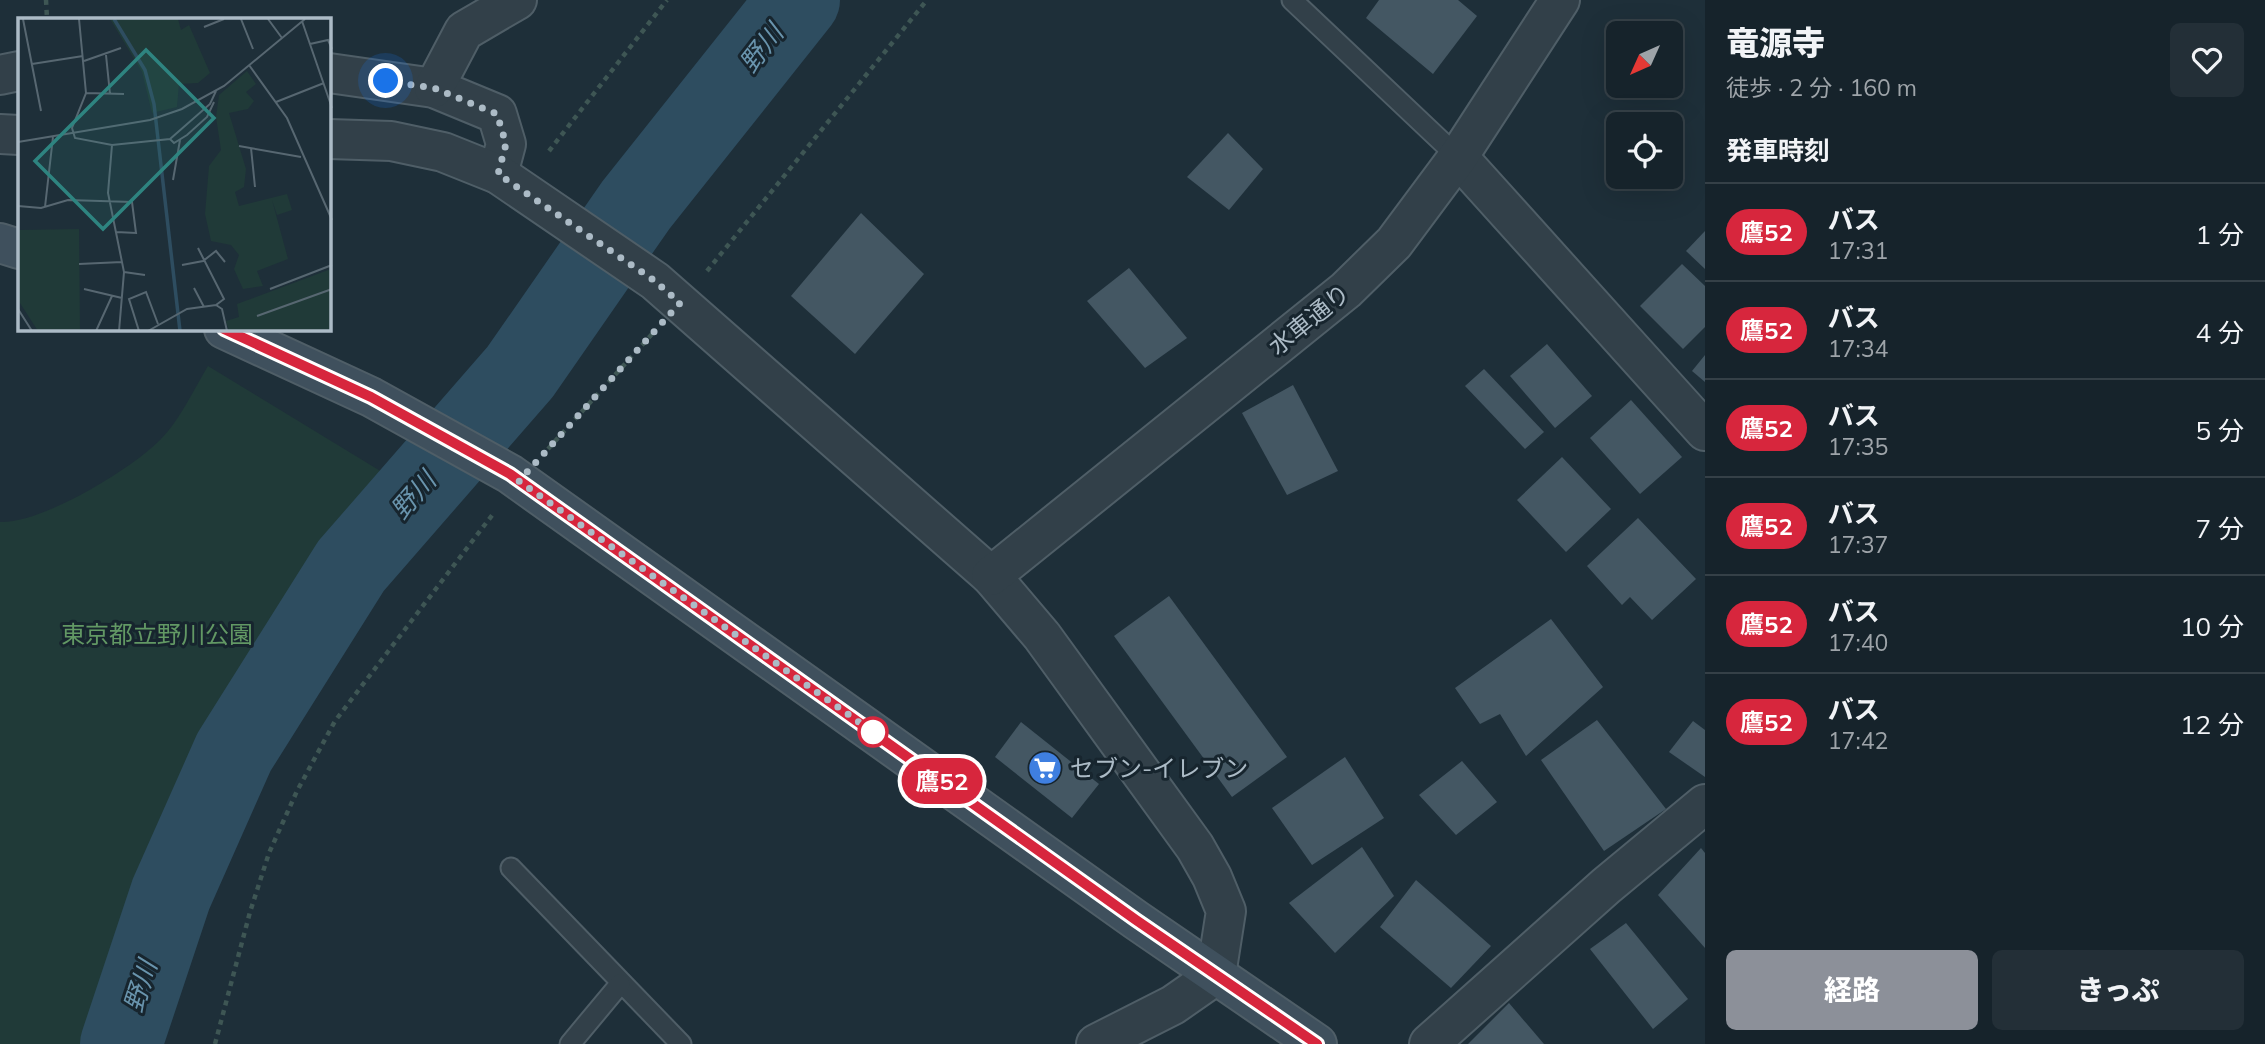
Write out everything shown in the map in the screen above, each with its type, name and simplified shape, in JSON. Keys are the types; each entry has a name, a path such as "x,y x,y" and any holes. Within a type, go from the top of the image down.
{"main road":[{"path":"0,243 18,249"},
{"path":"228,331 371,397 515,478 1317,1044"}],"street":[{"path":"434,88 464,31 517,0"},
{"name":"水車通り","path":"990,576 1346,290 1394,243 1458,158 1560,0"},
{"path":"0,75 18,71"},
{"path":"331,73 434,88 497,114 506,144 508,182"},
{"path":"0,134 18,135"},
{"path":"331,139 391,141 443,152 508,182 667,292 990,576 1042,636 1195,847 1212,877 1226,911 1216,975 1173,1005 1096,1044"},
{"path":"1458,158 1705,431"},
{"path":"1429,1044 1606,886 1705,804"}],"lane":[{"path":"1292,0 1458,158"},
{"path":"511,868 620,984 681,1044"},
{"path":"570,1044 620,984"}],"path":[{"path":"46,0 47,18"},
{"path":"508,182 667,0"},
{"path":"215,1044 250,912 269,853 297,791 335,720 515,478 667,292 927,0"}],"green space":[{"name":"東京都立野川公園","path":"208,366 446,511 338,642 269,752 206,901 157,1044 0,1044 0,522 18,520 61,505 129,465 168,431 181,414"}],"building":[{"path":"1379,0 1458,0 1477,16 1433,74 1366,18"},
{"path":"1228,133 1263,169 1229,210 1187,177"},
{"path":"861,213 924,274 855,354 791,296"},
{"path":"1705,231 1705,269 1686,251"},
{"path":"1682,264 1705,286 1705,327 1683,349 1640,306"},
{"path":"1129,268 1187,338 1145,368 1087,301"},
{"path":"1547,344 1592,396 1555,428 1510,376"},
{"path":"1705,355 1705,382 1692,371"},
{"path":"1484,369 1544,432 1525,449 1465,386"},
{"path":"1293,385 1338,471 1287,495 1242,413"},
{"path":"1631,400 1682,457 1640,494 1590,438"},
{"path":"1562,457 1611,509 1566,552 1517,500"},
{"path":"1638,518 1696,579 1652,620 1630,597 1622,605 1587,566"},
{"path":"1169,596 1287,757 1232,797 1114,636"},
{"path":"1551,619 1603,687 1526,756 1500,714 1480,724 1455,688"},
{"path":"1597,720 1666,809 1604,851 1541,760"},
{"path":"1693,721 1705,730 1705,777 1669,752"},
{"path":"1021,722 1099,784 1072,818 995,757"},
{"path":"1345,757 1384,818 1312,865 1272,808"},
{"path":"1462,761 1497,802 1456,835 1419,795"},
{"path":"1362,847 1394,896 1335,953 1289,903"},
{"path":"1701,848 1705,853 1705,948 1658,895"},
{"path":"1416,880 1491,946 1451,988 1380,927"},
{"path":"1626,923 1688,999 1653,1029 1590,949"},
{"path":"1509,1003 1544,1044 1468,1044"}],"waterway":[{"name":"野川","path":"121,1044 171,894 234,752 351,566 520,372 636,205 799,0"}],"bus line":[{"name":"鷹52","path":"228,331 371,397 510,474 1136,920 1317,1044"}],"place":[{"name":"セブン-イレブン","path":"1045,768"}],"route":[{"path":"386,81 434,88 497,114 506,144 498,174 655,281 680,303 519,481 873,732"}]}
